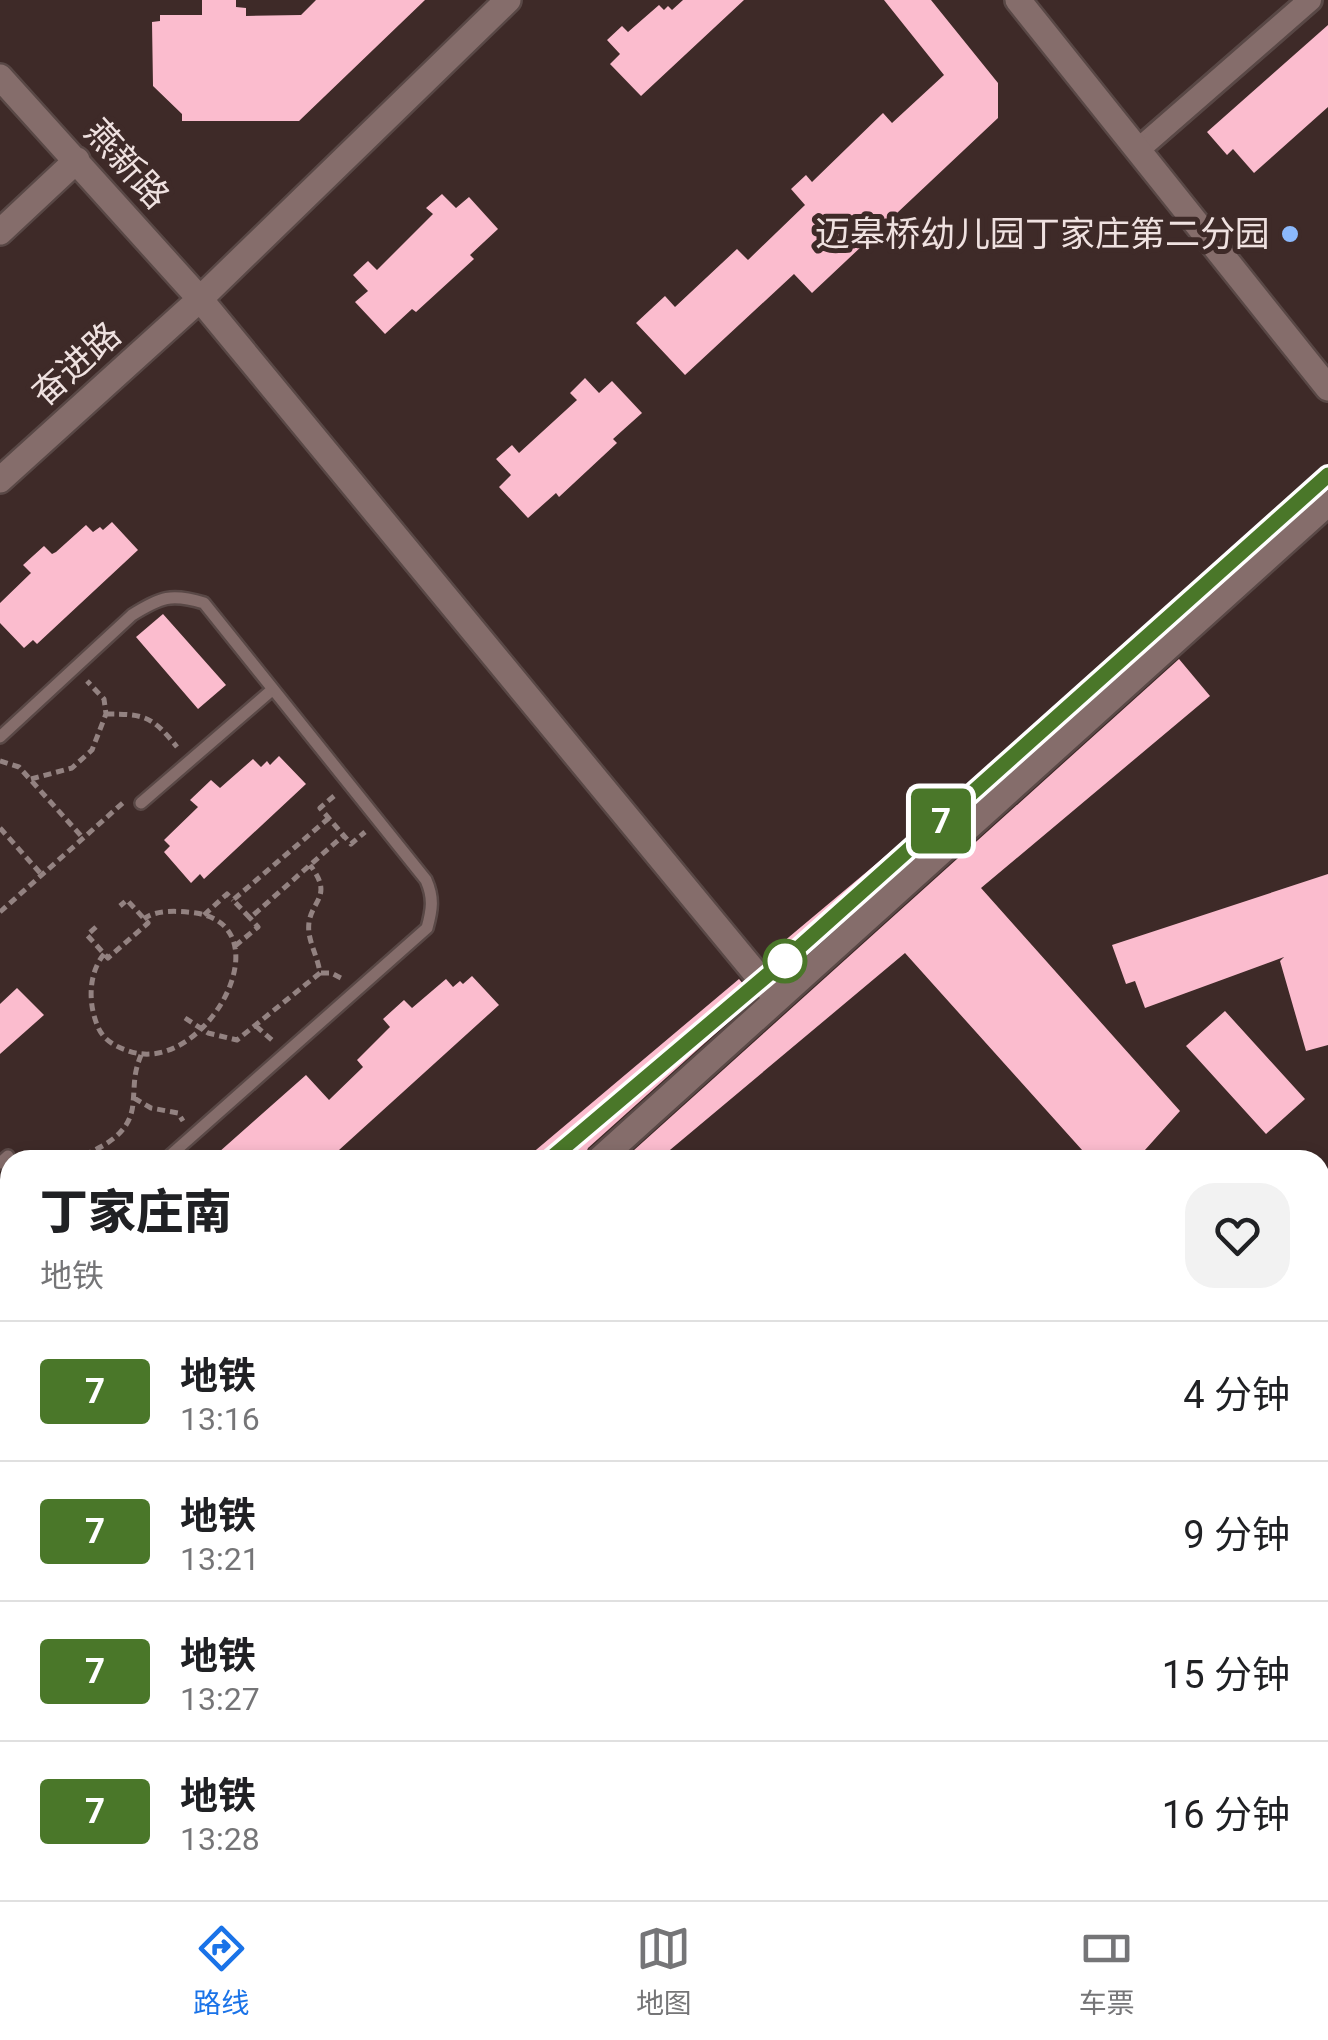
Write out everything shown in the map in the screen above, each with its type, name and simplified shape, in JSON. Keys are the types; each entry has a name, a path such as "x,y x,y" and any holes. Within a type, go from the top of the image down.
{"street":[{"name":"奋进路","path":"0,480 200,299 508,0"},
{"path":"1018,0 1328,388"},
{"path":"1138,150 1310,0"},
{"name":"燕新路","path":"0,77 200,299 776,998"},
{"path":"0,232 77,160"},
{"path":"610,1150 1328,503"}],"lane":[{"path":"0,736 132,615 156,600 179,595 204,603 426,880 433,909 427,928 176,1150"},
{"path":"141,804 273,689"}],"path":[{"path":"30,779 72,768 92,750 106,714 104,698 75,667"},
{"path":"106,714 137,713 152,719 181,752"},
{"path":"0,761 19,767 83,838"},
{"path":"349,783 320,808 351,844 378,820"},
{"path":"0,912 125,801"},
{"path":"234,900 329,818"},
{"path":"0,828 42,875"},
{"path":"250,918 344,835"},
{"path":"185,1018 222,1039 237,1040 320,973 309,932 323,890 310,865"},
{"path":"204,915 227,894 234,900 258,927 235,946"},
{"path":"96,927 87,934 108,958 148,923 127,900 120,906"},
{"path":"104,954 93,979 93,1014 101,1035 118,1047 141,1055 170,1050 201,1028 218,1012 235,970 235,946 227,929 217,919 182,912 150,914 144,919"},
{"path":"93,1150 123,1130 134,1098 132,1080 141,1055"},
{"path":"134,1098 151,1108 178,1113 192,1136"}],"building":[{"path":"202,0 236,0 236,7 246,8 246,16 301,15 316,0 425,0 299,121 182,121 182,114 153,86 152,22 160,21 160,15 202,15"},
{"path":"683,0 744,0 641,96 610,64 620,54 607,40 622,26 628,32 659,5 672,10"},
{"path":"884,0 931,0 998,83 998,118 812,293 794,274 685,375 636,323 665,296 675,307 737,249 748,260 805,205 791,189 806,175 812,182 883,113 892,123 944,75"},
{"path":"1328,25 1328,107 1254,173 1233,149 1227,155 1207,132"},
{"path":"442,194 456,208 469,197 498,229 470,255 474,259 416,312 412,309 385,334 355,302 368,291 353,275 368,261 377,270 433,214 426,208"},
{"path":"585,378 599,393 612,381 642,413 613,439 617,443 559,497 556,493 528,518 499,487 511,475 496,459 512,445 519,453 577,400 570,393"},
{"path":"112,522 138,550 37,644 33,640 24,648 0,623 0,603 31,573 23,565 44,546 52,554 56,552 86,525 93,532"},
{"path":"163,614 226,685 198,709 136,637"},
{"path":"1155,630 1158,634 779,976 764,958"},
{"path":"1179,659 1210,696 981,888 1180,1111 1145,1150 1082,1150 905,953 670,1150 634,1150"},
{"path":"279,756 306,784 204,879 200,874 191,883 164,852 170,846 164,840 198,807 190,800 211,780 220,788 253,759 261,767"},
{"path":"1328,874 1328,1045 1306,1051 1280,961 1284,957 1145,1008 1135,981 1126,984 1112,945"},
{"path":"472,976 499,1005 339,1150 221,1150 306,1075 329,1100 363,1067 357,1060 390,1027 383,1019 404,1000 412,1008 446,979 453,987 460,981 463,984"},
{"path":"739,979 755,998 587,1150 536,1150"},
{"path":"17,988 44,1015 0,1054 0,1004"},
{"path":"1225,1011 1305,1099 1266,1134 1186,1046"}],"metro line":[{"name":"7","path":"561,1150 784,961 1328,475"}],"place":[{"name":"迈皋桥幼儿园丁家庄第二分园","path":"1290,234"}]}
